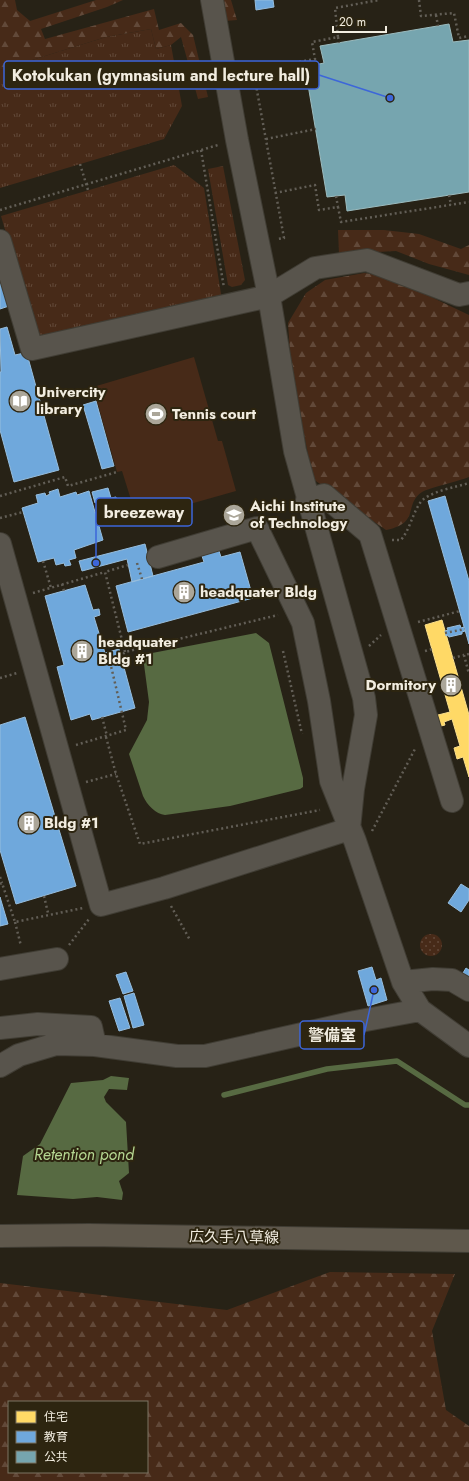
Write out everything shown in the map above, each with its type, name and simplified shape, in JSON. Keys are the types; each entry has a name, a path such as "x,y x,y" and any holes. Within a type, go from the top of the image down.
{"main road":[{"name":"広久手八草線","path":"0,1236 89,1234 469,1241"}],"lane":[{"path":"212,0 237,140 269,296 295,451 307,500 364,698 366,715 353,789 349,829"},
{"path":"0,240 32,350 269,296 315,268 367,260 459,295 469,293"},
{"path":"307,500 324,495 370,534 452,801"},
{"path":"158,556 257,528 303,623 332,781 358,850 403,982 420,1010 469,1046"},
{"path":"0,544 101,905 164,888 349,829"},
{"path":"0,969 57,959"},
{"path":"403,982 433,979 452,980 469,990"},
{"path":"0,1066 19,1055 56,1044 95,1045 177,1056 204,1056 355,1022 420,1010"},
{"path":"0,1028 38,1024 91,1027 95,1045"}],"path":[{"path":"339,43 335,8 379,0"},
{"path":"419,0 421,16 454,13 459,38 469,36"},
{"path":"436,15 438,26"},
{"path":"280,218 253,69 315,59 312,42 338,38"},
{"path":"266,139 316,129"},
{"path":"0,210 237,140"},
{"path":"201,150 227,306"},
{"path":"80,164 88,190"},
{"path":"275,193 315,185 319,210 338,206"},
{"path":"449,195 451,205"},
{"path":"336,196 340,222 469,202"},
{"path":"0,496 65,477 68,486 117,472"},
{"path":"370,534 385,540 401,540 424,498 469,483"},
{"path":"0,518 23,512"},
{"path":"43,561 51,588"},
{"path":"137,563 142,579"},
{"path":"16,598 128,565"},
{"path":"105,572 126,652"},
{"path":"62,584 64,591"},
{"path":"58,750 126,730 112,666 126,652 296,610"},
{"path":"351,653 370,646 385,630 399,630 460,611"},
{"path":"446,633 465,629"},
{"path":"283,650 304,742"},
{"path":"453,658 469,654"},
{"path":"464,655 469,674"},
{"path":"102,717 116,774 140,844 320,810 318,802"},
{"path":"358,850 373,830 428,723"},
{"path":"68,787 116,774"},
{"path":"0,877 26,964"},
{"path":"44,896 48,913"},
{"path":"14,922 48,913 101,905"},
{"path":"57,959 101,905"},
{"path":"174,913 190,940"}],"green space":[{"path":"0,0 15,0 17,10 30,21 96,0 123,0 107,7 41,29 45,39 154,9 159,30 181,23 193,35 208,97 198,99 181,37 171,45 156,49 151,29 106,37 0,70"},
{"path":"221,0 231,0 237,20 225,21"},
{"path":"151,29 156,49 171,45 182,106 164,139 0,188 0,70 106,37"},
{"path":"174,165 204,188 222,300 38,342 1,216"},
{"path":"223,166 245,280 241,285 232,287 228,285 208,169"},
{"path":"338,230 384,230 419,234 461,249 469,245 469,275 429,264 396,251 339,254"},
{"path":"364,273 387,276 469,315 469,477 422,492 413,502 408,518 404,523 386,530 313,479 291,369 288,323 306,293 325,280"},
{"name":"Tennis court","path":"194,357 218,441 222,441 236,491 137,519 122,471 117,472 93,387"},
{"path":"427,934 435,934 442,941 442,949 435,956 427,956 420,949 420,941"},
{"path":"330,1272 455,1274 432,1331 446,1410 469,1426 469,1481 0,1481 0,1283 227,1310"}],"water":[{"path":"256,633 269,643 303,778 303,787 230,806 165,815 158,813 149,806 143,796 129,754 147,720 149,702 143,657 147,654"},
{"name":"Retention pond","path":"111,1076 129,1078 127,1090 109,1089 104,1097 106,1102 126,1122 129,1173 119,1181 123,1193 122,1200 97,1197 73,1199 17,1195 23,1156 40,1144 71,1083 103,1080"}],"building: 住宅":[{"name":"Dormitory","path":"442,620 469,715 469,777 463,757 457,759 454,748 460,746 452,719 444,722 445,725 437,727 434,716 450,712 425,625"}],"building: 教育":[{"path":"255,0 273,0 274,7 256,10"},
{"path":"0,276 9,306 0,309"},
{"name":"Univercity library","path":"7,327 15,355 24,353 27,354 59,470 14,482 0,430 0,329"},
{"path":"96,401 114,466 102,469 83,405"},
{"path":"108,488 111,498 116,497 119,510 114,511 116,518 102,521 97,502 95,503 92,492"},
{"path":"58,489 60,497 76,492 77,495 89,491 103,540 74,550 76,558 69,560 71,565 65,566 64,563 56,565 54,558 38,562 22,508 38,503 36,495 45,493 46,496 50,494 49,492"},
{"path":"445,496 469,581 469,644 428,501"},
{"path":"145,544 153,576 132,582 127,559 82,571 79,561"},
{"name":"headquater Bldg","path":"219,551 221,557 240,552 253,598 128,632 116,586 204,562 202,556"},
{"name":"headquater Bldg #1","path":"85,585 93,610 99,609 100,615 94,617 105,653 119,649 135,708 92,720 90,714 71,720 57,667 64,665 45,596"},
{"path":"460,625 461,628 464,627 465,629 462,634 449,637 448,635 446,636 445,631 448,630 447,628"},
{"name":"Bldg #1","path":"25,717 76,886 16,904 0,850 0,725"},
{"path":"461,884 469,889 469,900 461,912 448,903"},
{"path":"0,897 8,924 0,926"},
{"path":"372,967 376,980 381,978 387,1000 368,1006 358,971"},
{"path":"466,968 469,970 469,977 463,973"},
{"path":"126,972 133,991 123,994 116,975"},
{"path":"134,993 144,1025 133,1028 124,996"},
{"path":"120,998 130,1028 119,1031 109,1001"}],"building: 公共":[{"path":"449,24 453,42 469,40 469,192 347,211 345,195 327,197 305,67 324,63 320,46"}],"waterway":[{"path":"224,1095 327,1069 397,1061 465,1105 469,1105"}],"place":[{"name":"Kotokukan (gymnasium and lecture hall)","path":"390,98"},
{"name":"Univercity library","path":"20,401"},
{"name":"Tennis court","path":"156,414"},
{"name":"Aichi Institute of Technology","path":"234,515"},
{"name":"breezeway","path":"96,563"},
{"name":"headquater Bldg","path":"184,592"},
{"name":"headquater Bldg #1","path":"82,651"},
{"name":"Dormitory","path":"451,685"},
{"name":"Bldg #1","path":"29,823"},
{"name":"警備室","path":"374,990"}]}
